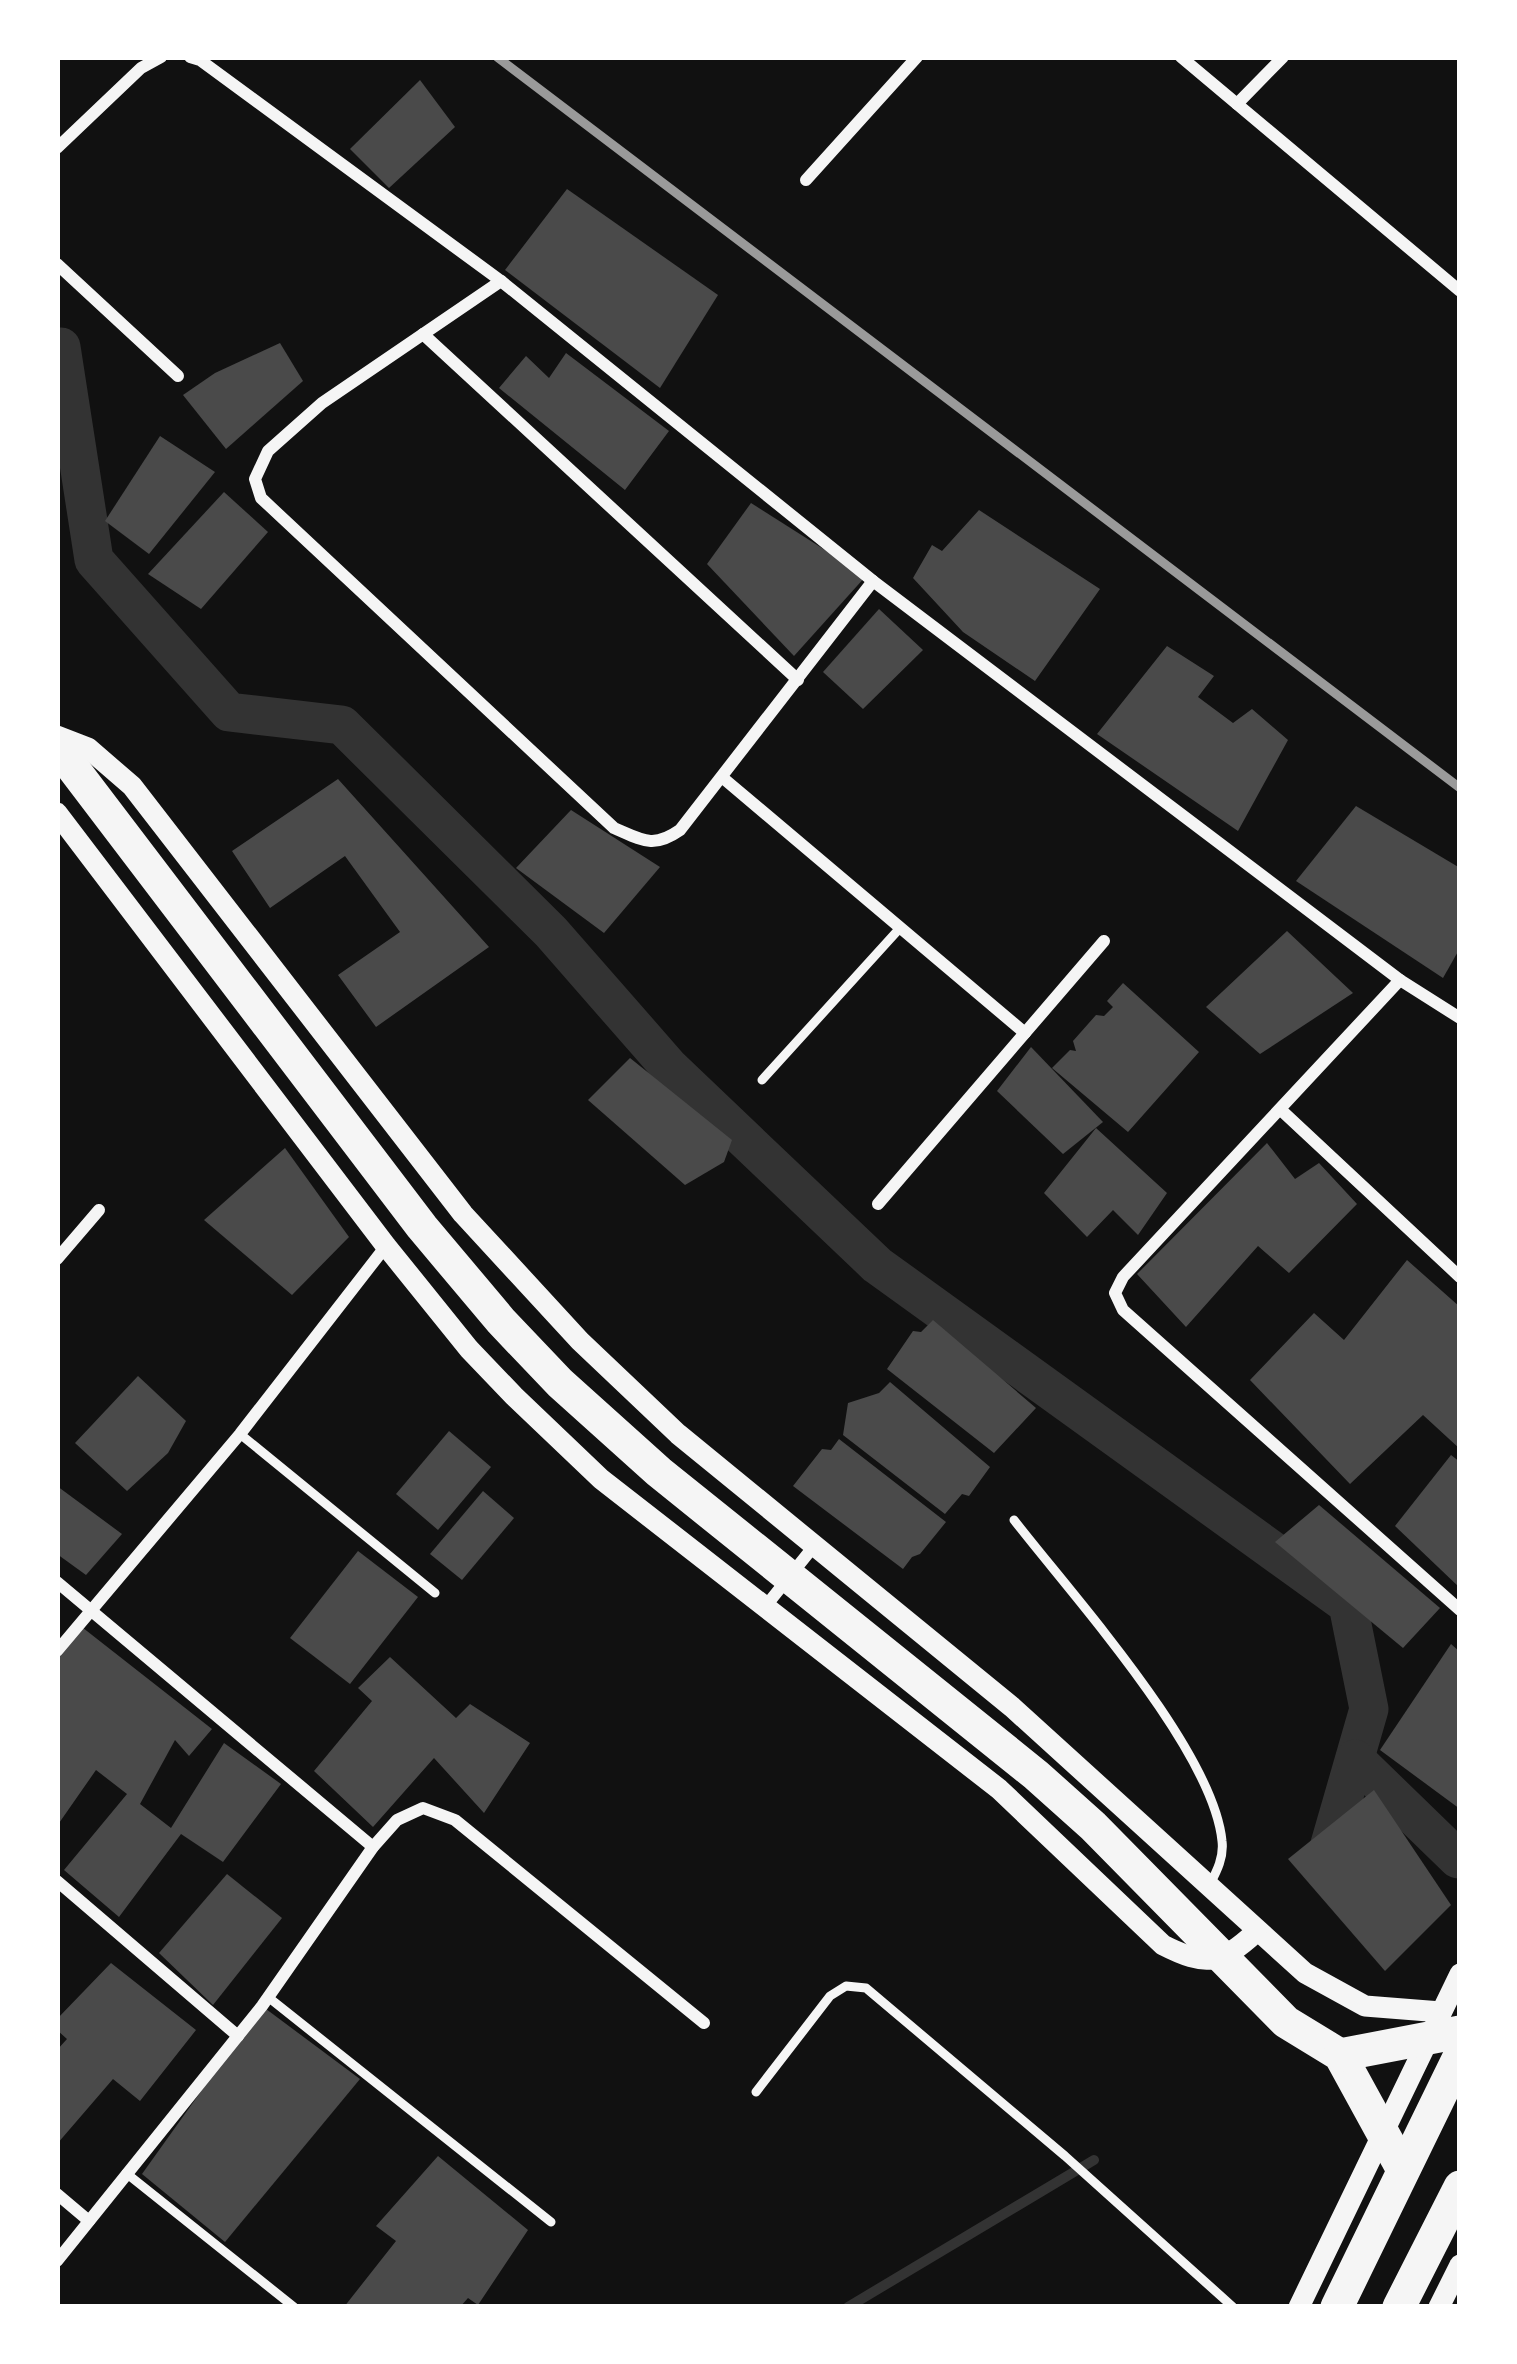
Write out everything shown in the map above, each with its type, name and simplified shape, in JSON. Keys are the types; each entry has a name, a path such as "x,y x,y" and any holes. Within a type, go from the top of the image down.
{"highway":[{"path":"57,747 422,1228 500,1322 659,1472 1036,1775 1093,1826 1286,2022 1340,2055 1402,2170"},
{"path":"1340,2055 1451,2022"},
{"path":"1337,2307 1460,2056"},
{"path":"1399,2307 1460,2187"}],"street":[{"path":"57,148 141,68 161,57"},
{"path":"190,57 501,281 872,581 1400,980 1460,1018"},
{"path":"806,180 917,57"},
{"path":"1181,57 1460,291"},
{"path":"1237,104 1283,57"},
{"path":"57,264 178,376"},
{"path":"501,281 322,403 268,451 255,479 261,498 614,828 644,841 663,842 680,830 872,581"},
{"path":"423,334 798,680"},
{"path":"57,736 88,748 132,786 463,1214 580,1341 678,1434 1057,1746 1305,1973 1365,2006 1451,2022"},
{"path":"723,778 1025,1033"},
{"path":"57,813 469,1349 601,1479 999,1789 1163,1946 1196,1962 1231,1955 1256,1933"},
{"path":"878,1204 1104,941"},
{"path":"1400,980 1123,1277 1115,1293 1124,1310 1460,1610"},
{"path":"1281,1110 1460,1277"},
{"path":"57,1259 99,1210"},
{"path":"57,1651 240,1434 386,1246"},
{"path":"765,1607 814,1546"},
{"path":"57,1582 374,1847"},
{"path":"57,2261 268,1997 374,1847 397,1820 423,1808 454,1820 704,2023"},
{"path":"57,1881 238,2036"},
{"path":"1299,2307 1451,2022 1460,1974"},
{"path":"57,2194 89,2221"},
{"path":"1438,2307 1460,2265"}],"lane":[{"path":"762,1081 900,928"},
{"path":"240,1434 435,1593"},
{"path":"1014,1520 1181,1739 1211,1802 1223,1843 1219,1868 1208,1886"},
{"path":"755,2092 830,1996 847,1985 866,1988 1065,2156 1233,2307"},
{"path":"268,1997 551,2222"},
{"path":"126,2173 293,2307"}],"building":[{"path":"420,80 455,127 389,188 350,149"},
{"path":"567,189 718,295 660,388 505,270"},
{"path":"280,343 303,381 226,449 183,395 215,373"},
{"path":"566,353 669,431 625,490 499,388 526,356 549,378"},
{"path":"160,436 215,472 149,554 105,521"},
{"path":"224,492 268,532 201,609 148,574"},
{"path":"751,503 866,576 794,656 707,564"},
{"path":"979,510 1100,589 1035,681 963,632 913,578 932,545 942,551"},
{"path":"879,609 923,650 863,709 823,672"},
{"path":"1167,646 1214,676 1198,697 1233,723 1252,709 1288,740 1238,831 1097,734"},
{"path":"338,779 489,947 376,1027 338,975 400,932 345,856 270,908 232,851"},
{"path":"1356,806 1460,868 1460,948 1443,978 1296,881"},
{"path":"571,810 660,867 604,933 516,868"},
{"path":"1287,931 1353,993 1260,1054 1206,1007"},
{"path":"1123,983 1199,1052 1128,1132 1052,1068 1070,1050 1076,1051 1073,1041 1096,1015 1104,1016 1113,1007 1107,1001"},
{"path":"1031,1047 1103,1122 1063,1154 997,1091"},
{"path":"630,1058 732,1140 724,1162 685,1185 588,1100"},
{"path":"1096,1128 1167,1193 1138,1235 1113,1210 1087,1237 1044,1193"},
{"path":"1267,1143 1295,1179 1319,1163 1357,1204 1289,1273 1258,1246 1186,1327 1137,1274"},
{"path":"285,1148 349,1237 292,1295 204,1220"},
{"path":"1407,1260 1460,1307 1460,1449 1423,1415 1350,1484 1250,1380 1314,1313 1344,1340"},
{"path":"933,1320 1036,1408 994,1453 887,1369 913,1331 921,1332"},
{"path":"138,1376 186,1421 168,1453 127,1491 75,1443"},
{"path":"890,1382 990,1467 969,1496 962,1494 945,1514 843,1435 848,1403 879,1393"},
{"path":"449,1431 491,1467 438,1530 396,1494"},
{"path":"839,1439 946,1522 903,1569 793,1486 822,1449 831,1450"},
{"path":"1451,1455 1460,1462 1460,1588 1395,1526"},
{"path":"57,1486 122,1534 86,1575 57,1554"},
{"path":"483,1491 514,1518 462,1580 430,1554"},
{"path":"1319,1505 1440,1608 1403,1648 1275,1542"},
{"path":"358,1551 418,1597 350,1684 290,1638"},
{"path":"78,1624 212,1729 189,1756 175,1740 140,1804 171,1828 224,1743 281,1784 223,1862 181,1834 119,1917 64,1870 127,1794 96,1770 57,1826 57,1657"},
{"path":"1451,1644 1460,1652 1460,1809 1380,1750"},
{"path":"390,1657 456,1718 470,1704 530,1743 484,1813 434,1758 373,1827 314,1771 372,1701 358,1688"},
{"path":"1374,1790 1451,1905 1385,1971 1288,1859"},
{"path":"227,1874 282,1918 213,2005 159,1953"},
{"path":"111,1963 196,2030 140,2101 113,2079 57,2144 57,2050 67,2039 57,2030 57,2019"},
{"path":"262,2006 360,2079 225,2242 142,2174"},
{"path":"438,2156 528,2230 478,2305 468,2298 460,2307 344,2307 396,2241 376,2226"}],"waterway":[{"path":"61,347 94,560 229,712 342,725 551,932 670,1068 877,1265 1348,1605 1369,1709 1326,1858"},
{"path":"1355,1759 1458,1859"},
{"path":"848,2307 1094,2160"}],"railway":[{"path":"497,57 1460,788"}]}
